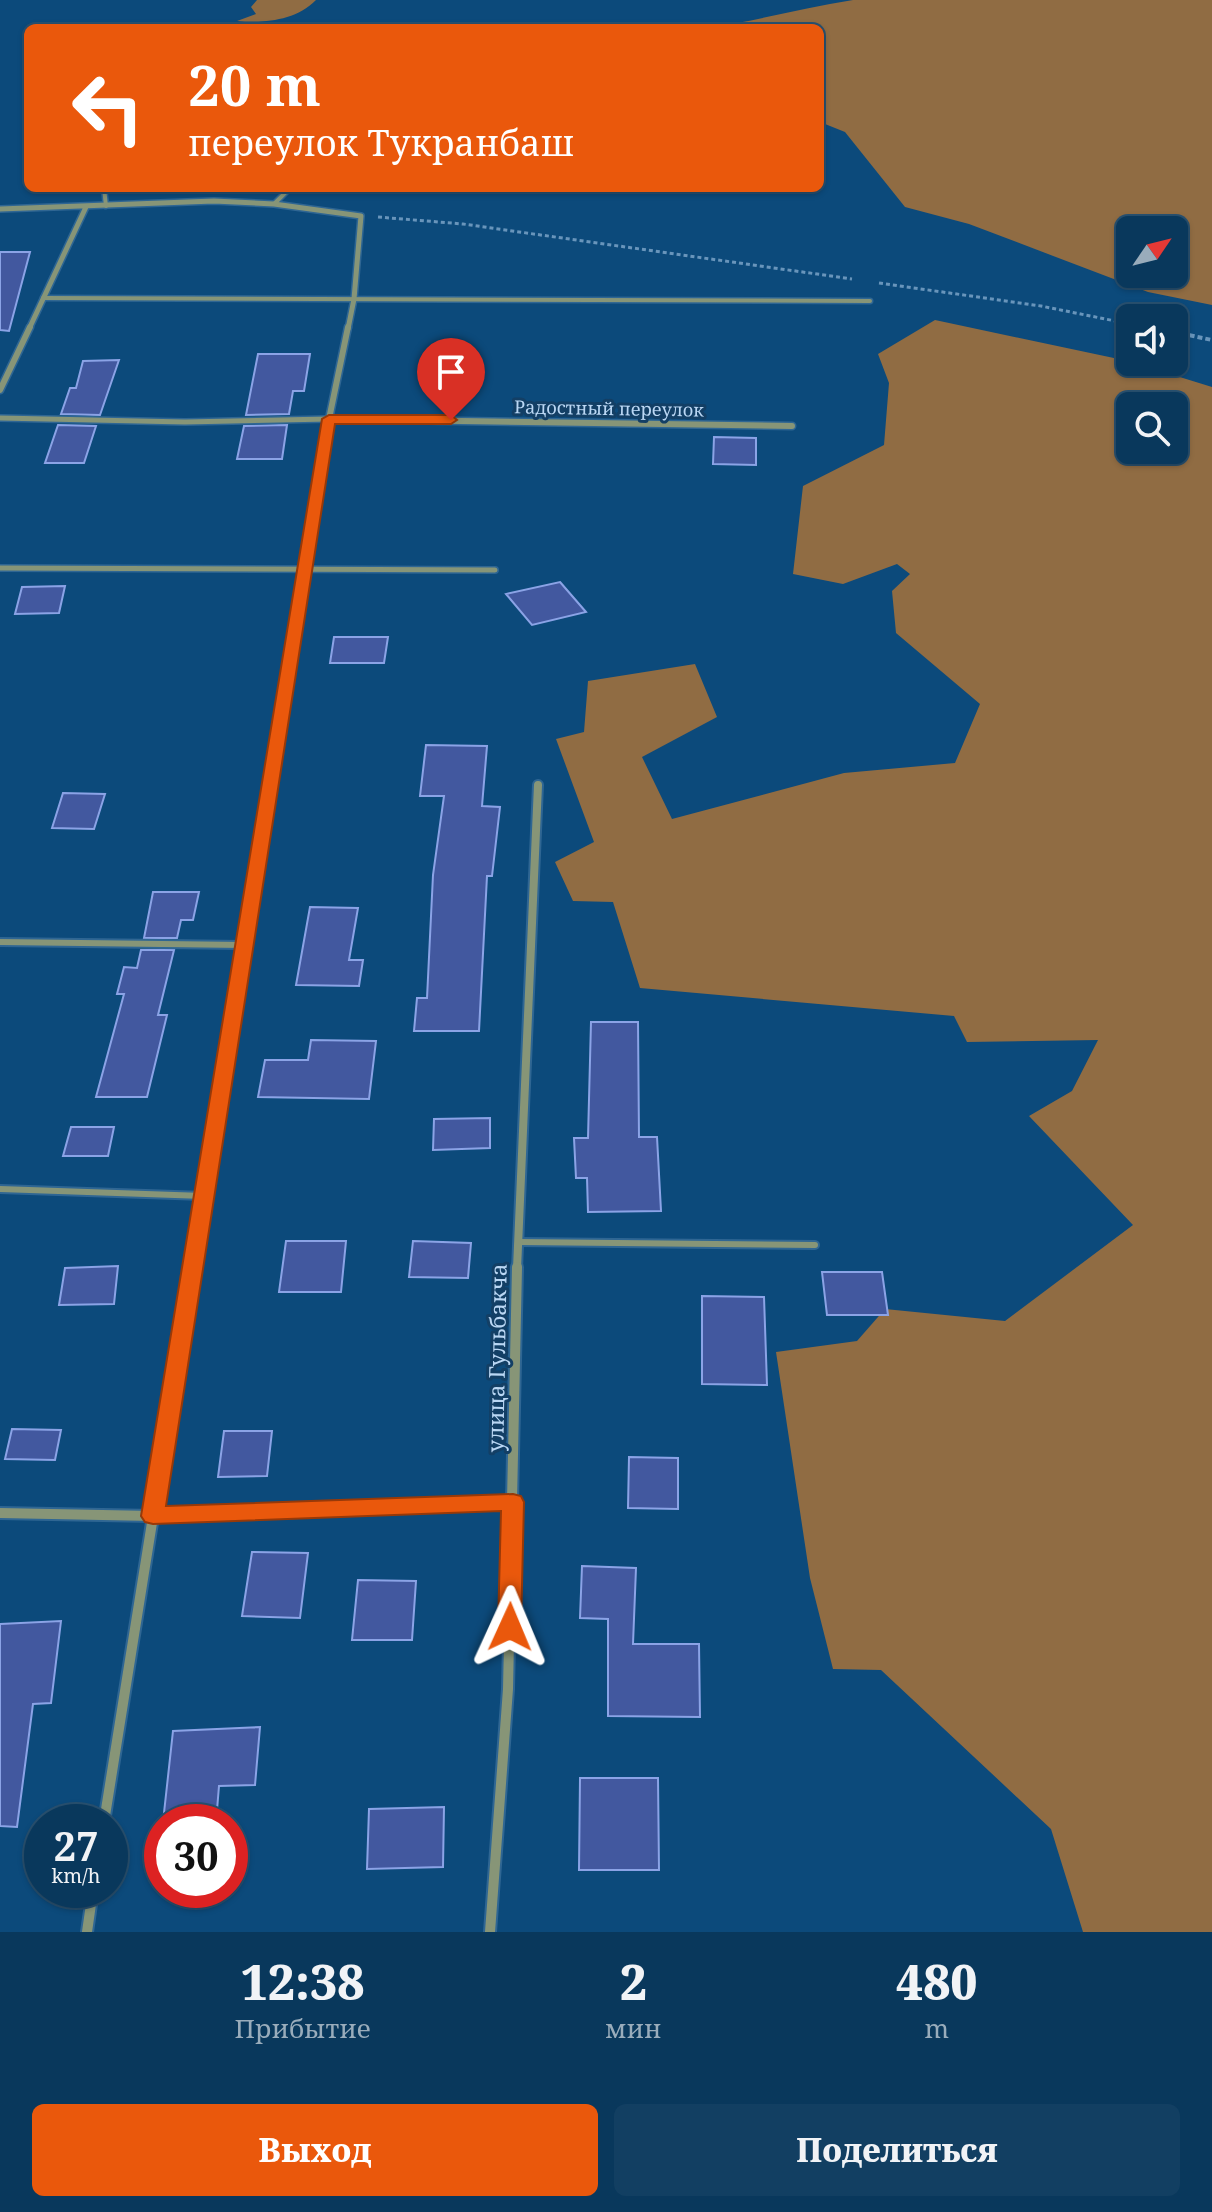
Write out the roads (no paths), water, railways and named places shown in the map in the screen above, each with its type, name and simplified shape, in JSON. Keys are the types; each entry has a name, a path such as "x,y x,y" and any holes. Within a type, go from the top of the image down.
{"street":[{"path":"0,209 214,201 274,204 361,216 354,299 329,419 107,1804"},
{"path":"0,390 9,364 86,207"},
{"name":"Радостный переулок","path":"329,419 792,426"},
{"name":"улица Гульбакча","path":"490,1932 508,1689 518,1242 538,785"},
{"path":"0,1513 153,1516 513,1502"},
{"path":"87,1932 90,1908"}],"lane":[{"path":"104,192 106,206"},
{"path":"274,204 286,192"},
{"path":"43,298 870,301"},
{"path":"0,418 185,422 329,419"},
{"path":"0,568 495,570"},
{"path":"0,942 244,945"},
{"path":"0,1189 204,1196"},
{"path":"518,1242 815,1245"}]}
